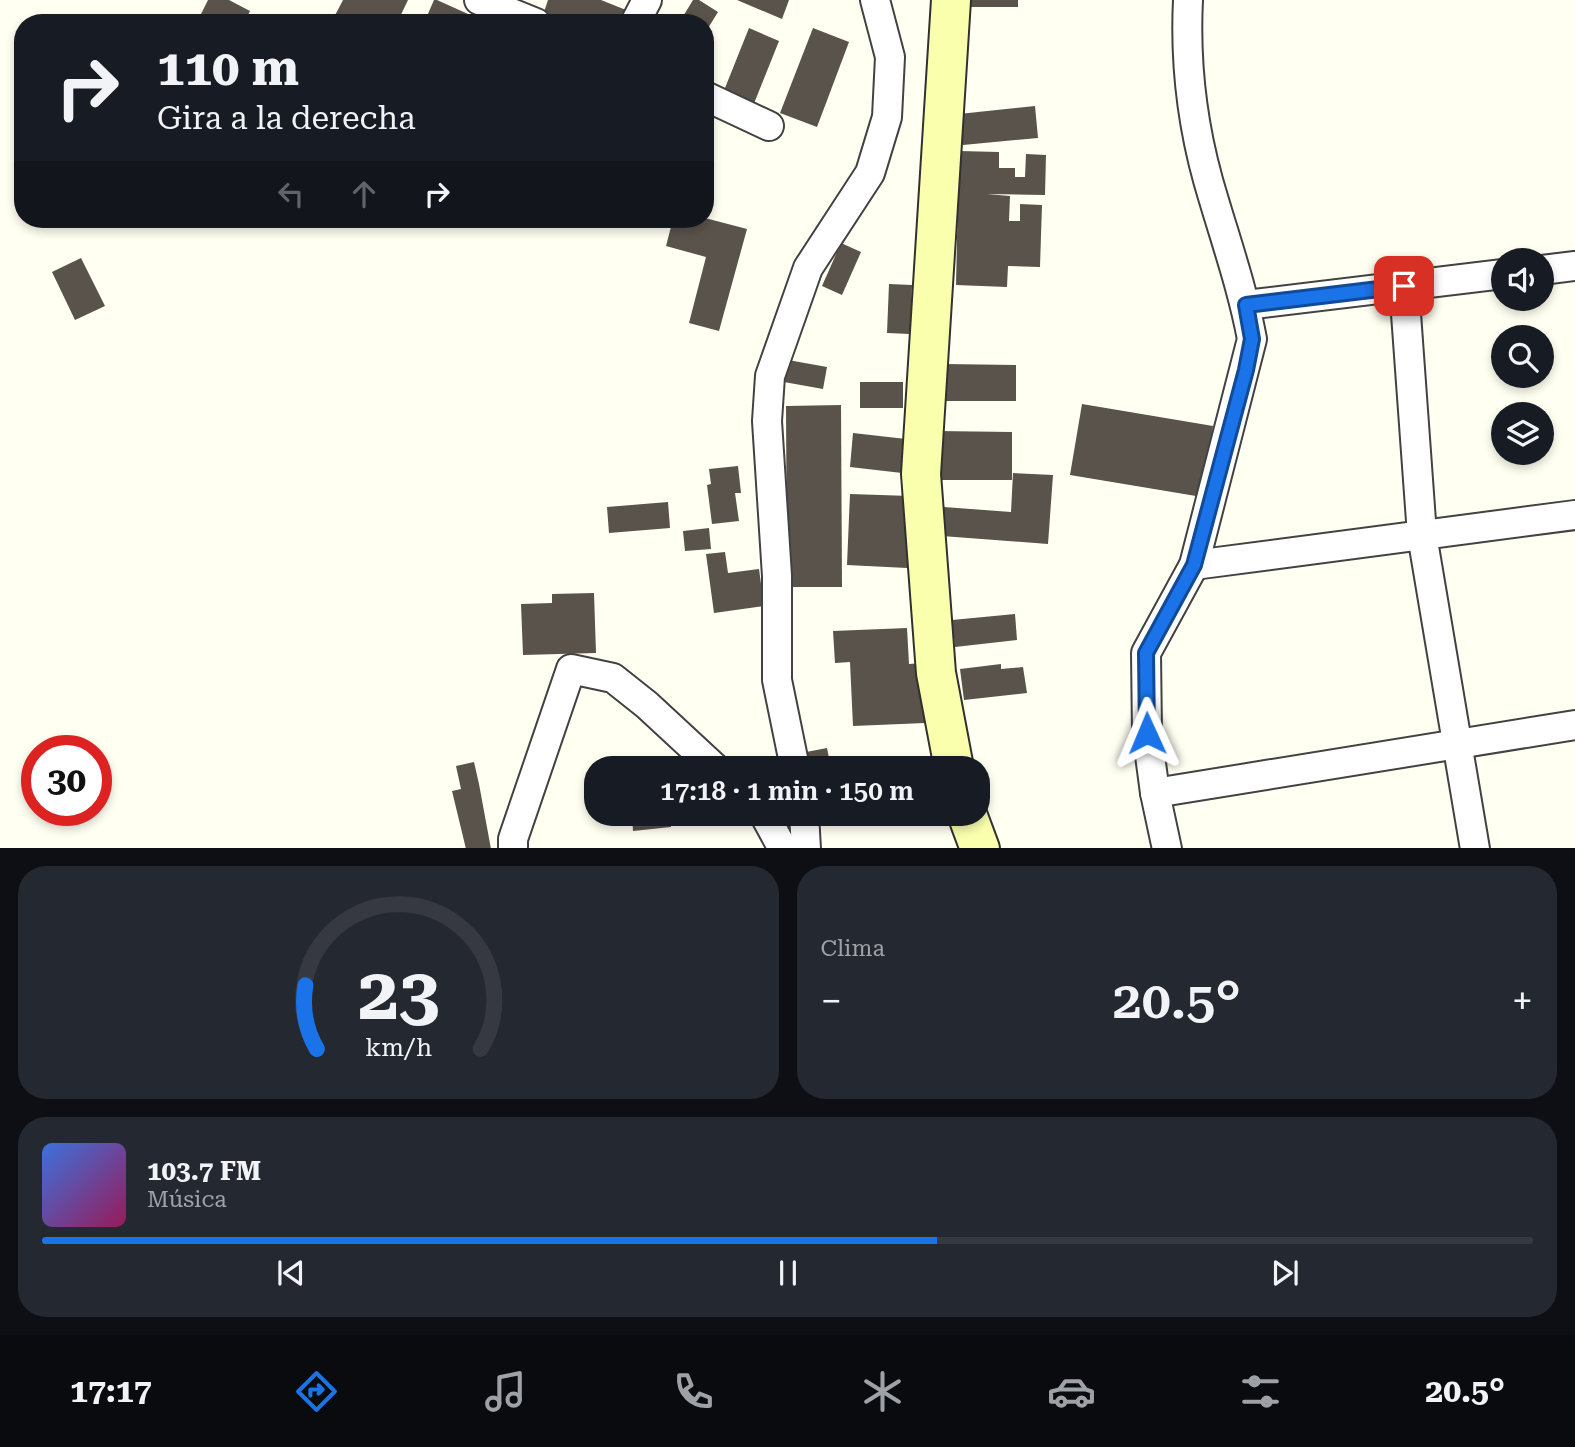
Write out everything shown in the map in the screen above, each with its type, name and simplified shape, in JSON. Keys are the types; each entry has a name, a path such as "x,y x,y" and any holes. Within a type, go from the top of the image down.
{"street":[{"path":"479,0 514,14"},
{"path":"792,756 776,680 777,576 767,421 770,376 808,268 870,173 887,117 890,57 875,0"},
{"path":"951,0 921,474 936,673 952,756"},
{"path":"1167,848 1155,793 1147,733 1146,653 1194,565 1252,339 1246,305 1207,176 1191,97 1188,0"},
{"path":"714,100 769,126"},
{"path":"1554,269 1575,266"},
{"path":"1246,305 1491,275"},
{"path":"1404,286 1422,535 1475,848"},
{"path":"1194,565 1575,515"},
{"path":"513,848 513,839 571,669 613,678 648,705 702,756"},
{"path":"1155,793 1575,725"},
{"path":"771,826 782,848"},
{"path":"805,826 806,848"},
{"path":"971,826 980,848"}],"building":[{"path":"208,0 229,0 250,11 248,14 201,14"},
{"path":"343,0 408,0 401,14 336,14"},
{"path":"434,0 437,0 468,14 428,14"},
{"path":"548,0 601,0 626,10 624,14 544,12"},
{"path":"693,0 699,0 718,12 714,18 714,14 684,14"},
{"path":"737,0 789,0 782,19"},
{"path":"967,0 1018,0 1018,7 967,7"},
{"path":"749,28 779,41 753,106 723,93"},
{"path":"813,28 849,42 817,127 780,113"},
{"path":"1035,106 1038,138 963,145 959,114"},
{"path":"959,151 999,152 999,168 1015,168 1015,177 1025,177 1026,154 1046,155 1045,195 987,194 1010,196 1009,221 1020,221 1020,204 1042,205 1040,267 1008,266 1007,287 956,285"},
{"path":"714,220 747,229 719,331 689,323 706,257 666,246 671,228 714,228"},
{"path":"841,243 861,252 842,295 822,286"},
{"path":"81,258 105,306 75,320 52,272"},
{"path":"889,284 912,285 910,334 887,333"},
{"path":"788,360 827,367 823,389 784,382"},
{"path":"945,364 1016,365 1016,401 945,401"},
{"path":"860,382 903,382 903,408 860,408"},
{"path":"1082,404 1213,426 1202,497 1070,475"},
{"path":"841,405 842,587 787,587 786,406"},
{"path":"936,431 1012,432 1012,480 936,480"},
{"path":"853,433 906,439 902,473 850,467"},
{"path":"738,466 741,493 735,493 739,521 712,524 707,485 711,484 709,469"},
{"path":"1013,473 1053,475 1048,544 942,536 944,507 1011,512"},
{"path":"850,494 910,496 907,568 847,565"},
{"path":"668,502 670,528 609,533 607,507"},
{"path":"709,528 711,549 685,551 683,531"},
{"path":"725,552 728,573 759,569 764,606 714,613 706,554"},
{"path":"594,593 596,653 523,655 521,604 552,603 552,594"},
{"path":"1015,614 1017,640 955,647 952,620"},
{"path":"907,628 909,664 922,663 925,723 853,726 850,662 835,663 833,631"},
{"path":"1001,664 1001,669 1023,667 1027,693 964,700 960,669"},
{"path":"827,748 829,756 802,756 801,753"},
{"path":"474,762 491,848 466,848 452,791 461,789 456,766"},
{"path":"633,826 671,826 671,827 633,831"}],"route":[{"path":"1147,733 1146,653 1194,565 1246,370 1252,339 1246,305 1404,286"}]}
